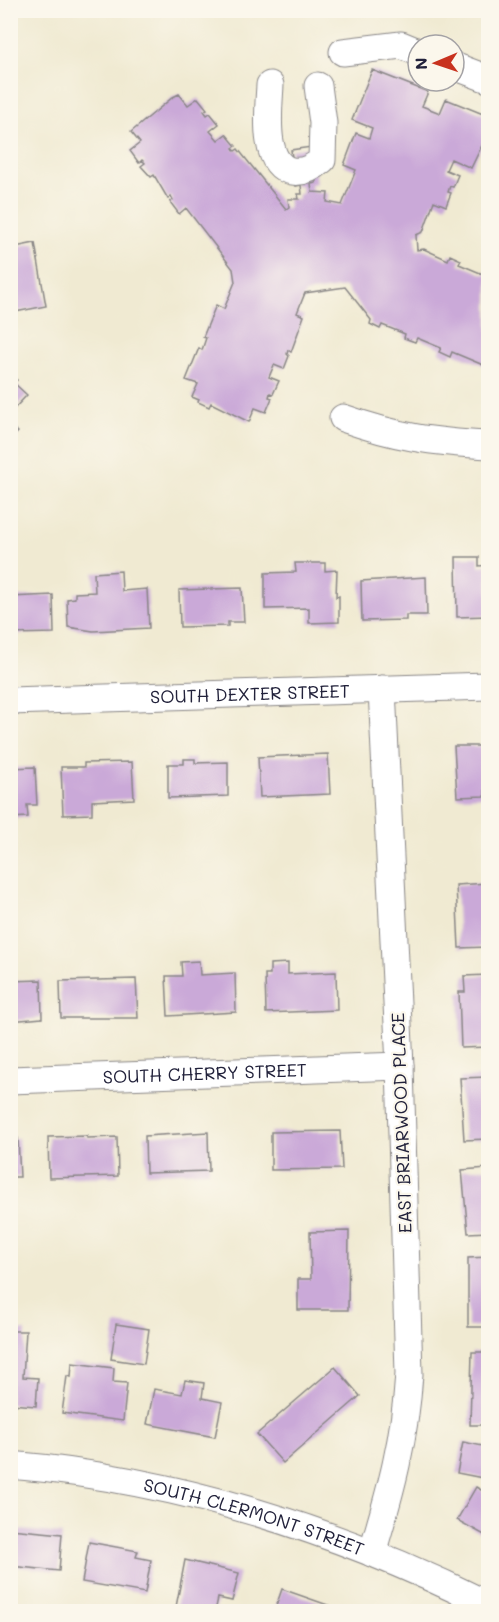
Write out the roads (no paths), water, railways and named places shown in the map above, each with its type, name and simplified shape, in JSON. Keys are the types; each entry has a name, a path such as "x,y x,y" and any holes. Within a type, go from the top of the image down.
{"street":[{"path":"343,52 401,45 406,47"},
{"path":"466,70 489,79"},
{"path":"270,85 268,127 273,152 279,164 288,170 300,172 313,168 322,160 324,123 318,86"},
{"path":"343,418 388,433 427,441 489,446"},
{"name":"SOUTH DEXTER STREET","path":"10,701 489,686"},
{"name":"EAST BRIARWOOD PLACE","path":"372,1553 397,1470 408,1384 400,1066 382,689"},
{"name":"SOUTH CHERRY STREET","path":"10,1080 400,1066"},
{"name":"SOUTH CLERMONT STREET","path":"10,1465 51,1468 167,1488 254,1511 372,1553 489,1605"}]}
